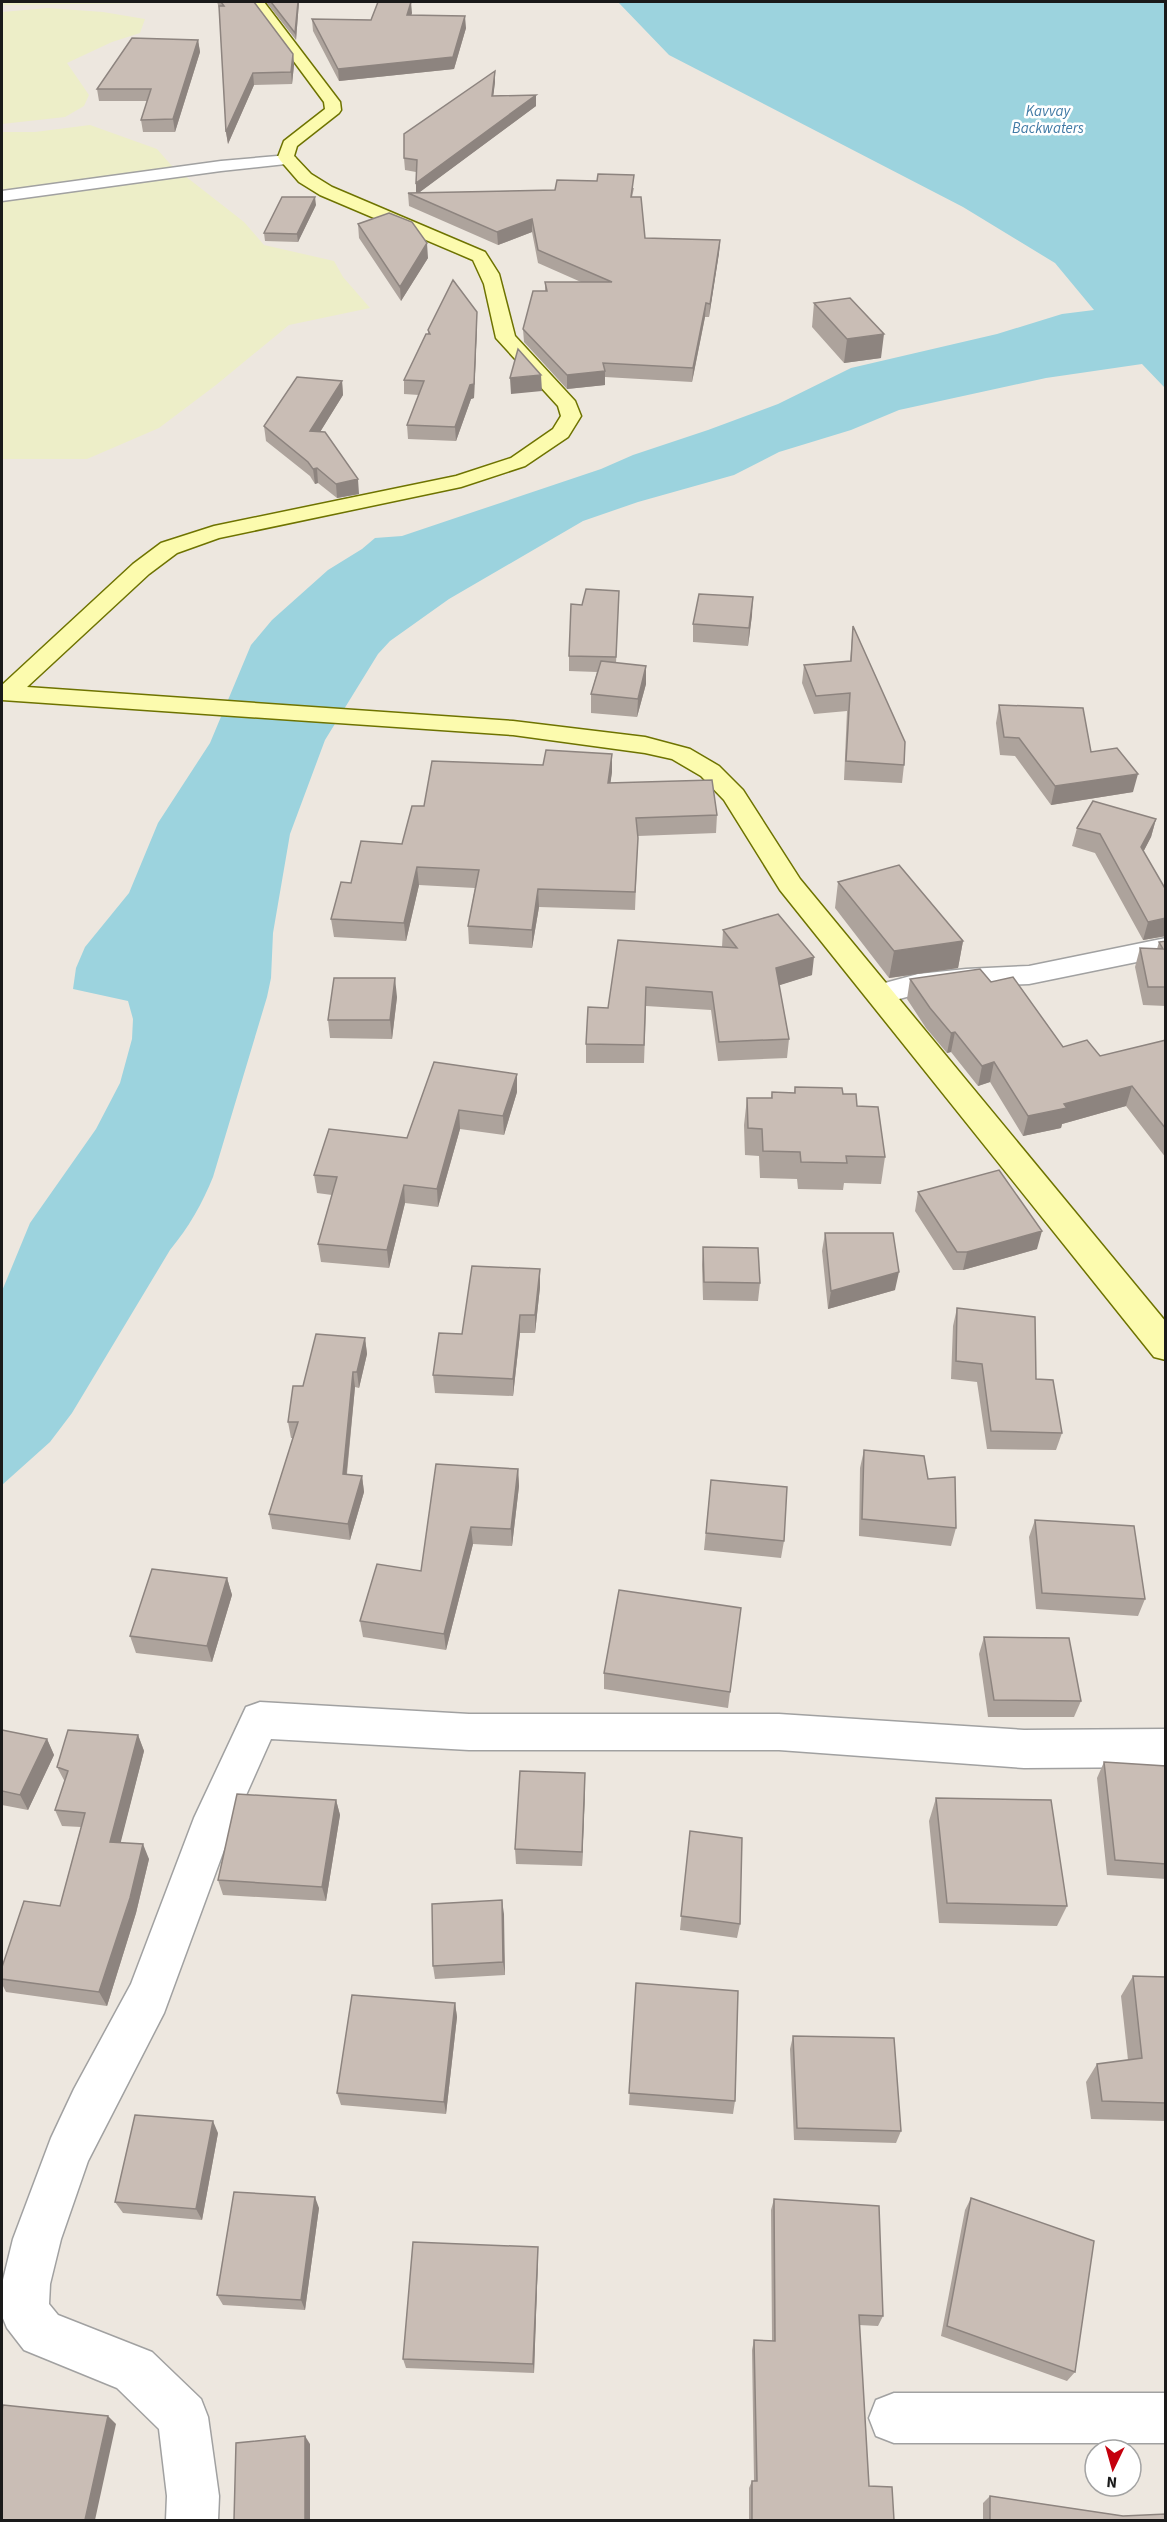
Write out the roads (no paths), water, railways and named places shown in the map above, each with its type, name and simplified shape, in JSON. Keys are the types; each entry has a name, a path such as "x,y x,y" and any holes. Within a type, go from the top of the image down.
{"main road":[{"path":"4,693 108,598 169,548 214,533 461,481 518,462 561,433 570,416 568,405 506,338 501,326 487,264 479,256 326,191 305,178 286,157 290,144 333,110 332,102 257,2"},
{"path":"4,693 513,728 645,745 681,754 710,771 734,796 790,884 1166,1347"}],"street":[{"path":"2,196 221,166 289,160"},
{"path":"880,994 942,981 1029,975 1166,947"},
{"path":"192,2520 193,2496 183,2417 134,2370 41,2333 24,2311 26,2284 37,2239 67,2154 90,2105 148,1997 215,1818 260,1720 469,1732 779,1732 1024,1749 1166,1748"},
{"path":"894,2418 1166,2418"}],"water":[{"name":"Kavvay Backwaters","path":"618,2 1165,2 1165,388 1142,364 1046,378 899,410 851,430 779,452 734,475 638,502 583,521 449,599 390,641 378,654 325,740 290,834 273,933 271,978 267,997 209,1187 72,1413 50,1442 2,1485 2,1291 30,1223 96,1129 120,1083 132,1039 133,1019 128,1001 73,989 76,968 85,947 129,893 158,823 210,743 251,645 272,620 328,570 375,538 402,536 601,469 633,455 778,404 851,368 997,334 1062,314 1094,310 1055,263 963,207 669,55"}]}
